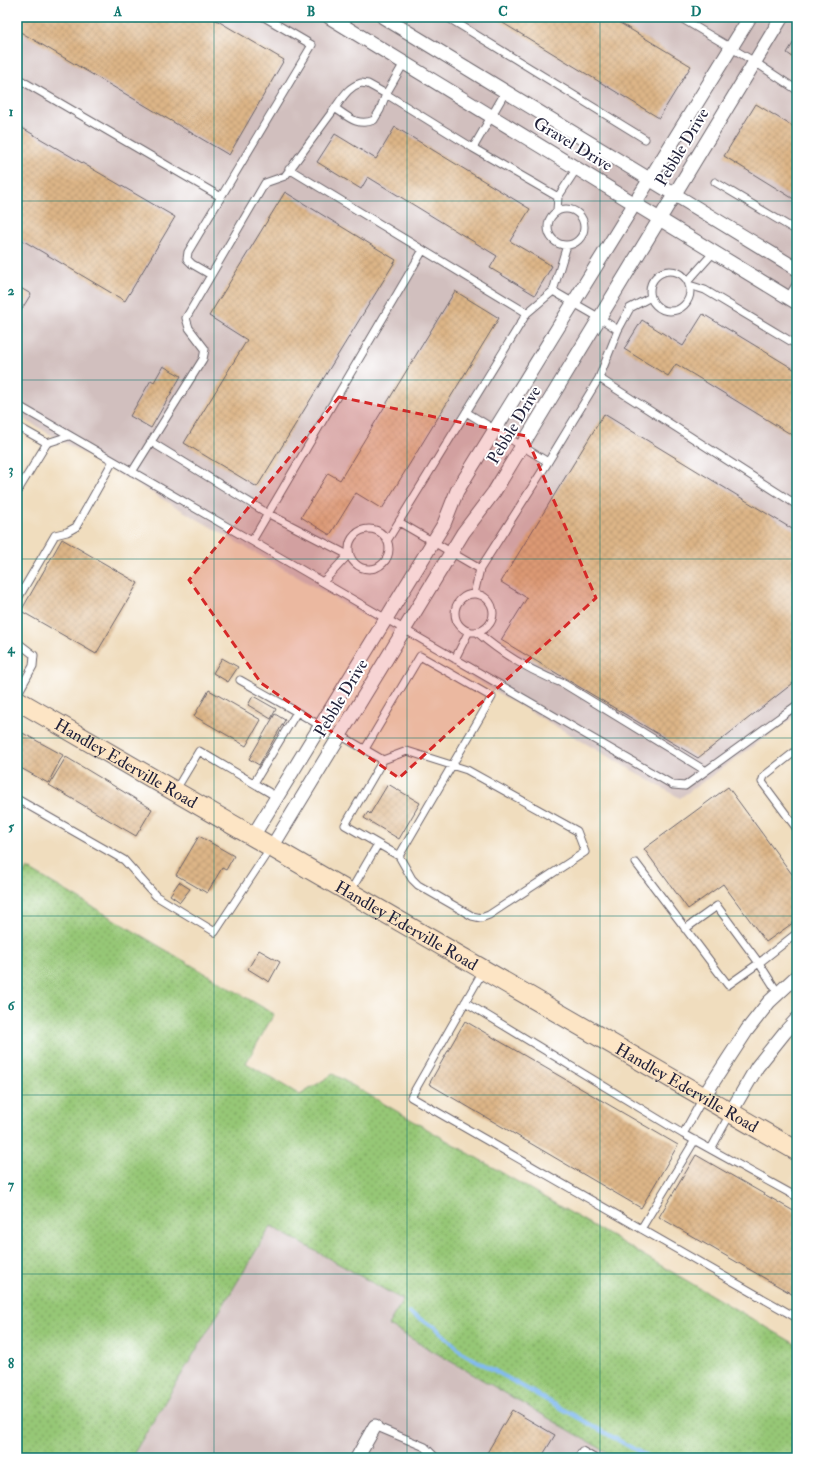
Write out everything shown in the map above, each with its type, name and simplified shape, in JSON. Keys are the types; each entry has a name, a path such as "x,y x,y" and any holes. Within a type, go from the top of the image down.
{"main road":[{"name":"Handley Ederville Road","path":"17,700 797,1151"}],"street":[{"name":"Gravel Drive","path":"329,17 793,300"},
{"name":"Gravel Drive","path":"383,17 650,178 797,269"},
{"name":"Pebble Drive","path":"253,836 444,524 457,491 750,17"},
{"name":"Pebble Drive","path":"272,847 463,533 494,492 782,17"},
{"path":"335,702 354,712"},
{"path":"297,764 316,775"},
{"path":"704,1096 747,1030 769,1002 797,976"},
{"path":"731,1112 757,1067 797,1019"},
{"path":"357,1458 375,1426"}],"lane":[{"path":"211,275 192,264 187,259 188,252 312,45 264,17"},
{"path":"447,17 645,139"},
{"path":"679,17 797,90"},
{"path":"335,108 356,122 368,123 374,120 380,110 386,94 404,63"},
{"path":"17,78 221,197"},
{"path":"132,472 203,359 205,349 189,328 186,318 265,183 285,176 349,89 355,85 361,83 368,84 473,148 558,197"},
{"path":"473,148 506,91"},
{"path":"557,210 558,197 577,168"},
{"path":"289,169 527,313"},
{"path":"715,182 797,231"},
{"path":"563,208 576,210 581,214 584,220 584,232 582,237 573,244 567,245 556,242 549,233 548,226 552,214 563,208"},
{"path":"387,541 527,313 553,291 567,245"},
{"path":"252,541 423,250"},
{"path":"688,283 714,252"},
{"path":"664,272 677,272 683,276 688,283 690,294 688,300 684,305 673,311 661,309 656,305 651,297 650,287 653,281 664,272"},
{"path":"688,283 705,290 797,345"},
{"path":"793,300 797,283"},
{"path":"553,291 618,330"},
{"path":"474,594 480,569 599,378 618,330 630,308 651,297"},
{"path":"599,378 797,505"},
{"path":"17,405 673,785 685,786 797,705"},
{"path":"466,412 548,462"},
{"path":"17,426 46,443"},
{"path":"17,492 46,443 69,436"},
{"path":"151,442 268,513 349,555 353,561 364,568 376,567 381,564 388,553 387,541 384,536 379,532 367,529 361,530 352,538 349,544 349,555 323,582"},
{"path":"17,600 55,535 67,532 76,527 113,461"},
{"path":"399,522 480,569"},
{"path":"454,659 473,632 486,628 490,624 493,612 492,606 485,597 474,594 463,598 456,608 456,620 459,625 473,632 541,675 564,684 706,771"},
{"path":"17,642 34,655 34,666 17,695"},
{"path":"365,749 420,656 492,697 399,856"},
{"path":"240,680 321,726"},
{"path":"254,783 297,712"},
{"path":"340,735 383,760"},
{"path":"797,750 764,776 762,782 797,829"},
{"path":"174,791 199,751 277,797"},
{"path":"407,751 467,770 577,831 585,852 489,915 481,918 472,916 418,885 412,879 399,856 345,825 383,760 407,751"},
{"path":"17,799 124,860 156,896 215,932 272,847"},
{"path":"350,892 378,844"},
{"path":"636,863 728,985 797,933"},
{"path":"685,929 717,906 759,962 778,993"},
{"path":"484,970 411,1097 797,1318"},
{"path":"465,1002 683,1134 797,1197"},
{"path":"683,1134 704,1096"},
{"path":"711,1149 731,1112"},
{"path":"641,1229 695,1140"},
{"path":"375,1426 425,1447 436,1458"},
{"path":"578,1458 582,1451 594,1458"}],"highlighted area":[{"path":"339,397 526,436 596,598 399,778 261,683 189,580"}],"shaded area":[{"path":"17,17 797,17 797,715 680,798 17,415"},
{"path":"271,1226 404,1300 389,1325 617,1458 131,1458"}],"green space":[{"path":"27,868 274,1014 246,1063 300,1095 333,1074 797,1345 797,1458 617,1458 388,1325 403,1300 271,1226 131,1458 17,1458 17,884"}],"building":[{"path":"17,17 211,17 284,60 229,155 17,30"},
{"path":"493,17 610,17 691,66 659,118"},
{"path":"797,37 797,60 787,53"},
{"path":"756,104 797,129 797,201 724,156"},
{"path":"17,125 175,217 125,301 17,237"},
{"path":"395,127 530,209 510,241 552,266 535,295 490,268 497,256 368,177 361,189 317,162 335,134 376,159"},
{"path":"285,192 396,260 257,487 184,443 247,340 209,316"},
{"path":"17,286 31,294 17,317"},
{"path":"455,291 499,318 382,509 356,493 330,535 301,517 328,473 340,480"},
{"path":"703,314 797,371 797,438 676,364 668,376 624,349 642,320 683,346"},
{"path":"163,366 181,376 151,428 130,416 151,380 154,382"},
{"path":"604,414 797,532 797,680 698,758 501,640 527,598 501,582"},
{"path":"62,539 138,583 96,654 21,611"},
{"path":"222,658 238,667 228,682 213,673"},
{"path":"209,690 261,720 246,746 194,716"},
{"path":"253,696 276,709 271,719 248,705"},
{"path":"275,714 285,720 259,765 249,759"},
{"path":"17,730 63,755 48,783 17,766"},
{"path":"66,757 152,809 136,836 49,785"},
{"path":"388,784 420,803 399,839 364,818 368,812 370,814"},
{"path":"728,787 797,881 797,920 766,942 723,884 688,909 644,849"},
{"path":"199,836 234,856 226,870 222,868 207,893 176,875"},
{"path":"179,882 190,889 180,902 170,895"},
{"path":"259,950 280,962 269,982 248,969"},
{"path":"465,1021 678,1145 641,1208 429,1084"},
{"path":"696,1155 797,1213 797,1297 659,1217"},
{"path":"512,1410 555,1435 541,1458 484,1458"}],"waterway":[{"path":"409,1313 435,1327 463,1353 650,1458"}]}
